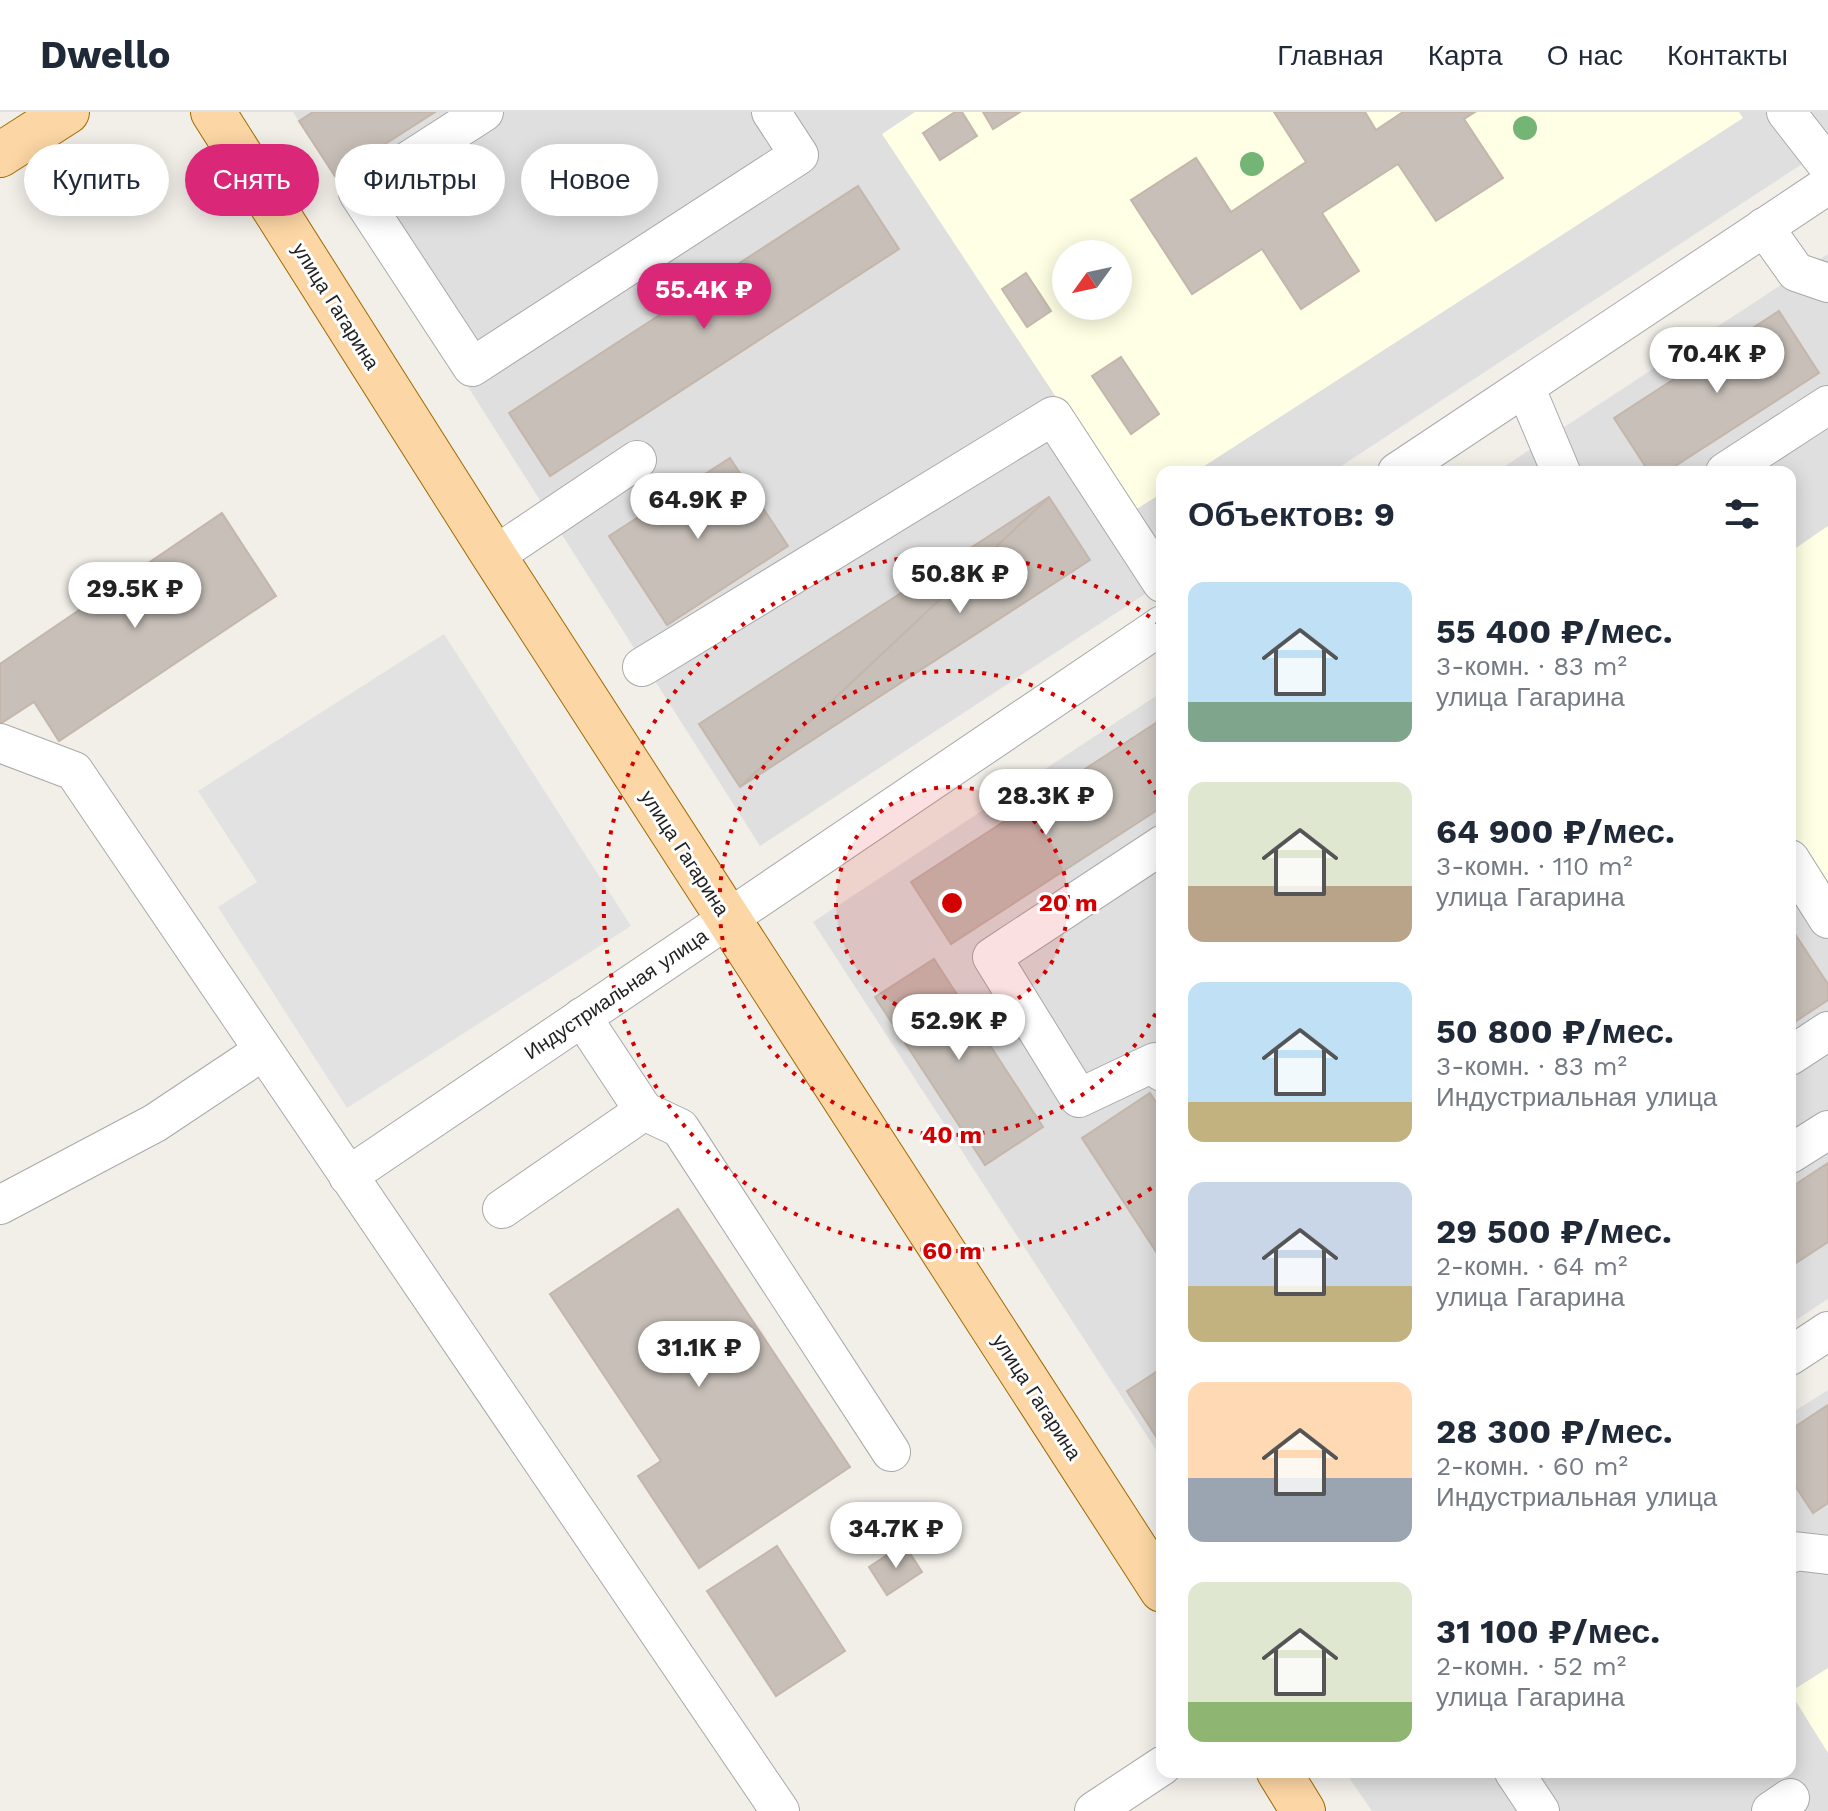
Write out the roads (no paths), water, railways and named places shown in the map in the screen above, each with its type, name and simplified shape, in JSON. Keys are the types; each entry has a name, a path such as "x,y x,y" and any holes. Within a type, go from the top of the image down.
{"main road":[{"path":"0,155 67,112"},
{"name":"улица Гагарина","path":"213,112 494,556 1156,1581"},
{"path":"1283,1778 1303,1811"}],"street":[{"path":"484,112 358,193 472,367 799,155 771,112"},
{"path":"1786,112 1828,166"},
{"path":"1406,466 1828,185"},
{"path":"1764,227 1796,272 1828,283"},
{"path":"1526,389 1558,466"},
{"path":"1734,466 1828,405"},
{"path":"642,667 1053,416 1156,574"},
{"path":"494,556 637,460"},
{"name":"Индустриальная улица","path":"348,1176 1156,629"},
{"path":"0,743 74,771 780,1811"},
{"path":"1156,849 992,957 1079,1098 1156,1063"},
{"path":"1796,868 1828,919"},
{"path":"582,1017 644,1111 680,1128 891,1452"},
{"path":"1796,1052 1828,1031"},
{"path":"0,1205 155,1123 263,1051"},
{"path":"502,1209 644,1111"},
{"path":"1796,1150 1828,1130"},
{"path":"1796,1352 1828,1331"},
{"path":"1094,1811 1156,1770"},
{"path":"1518,1778 1540,1811"}]}
